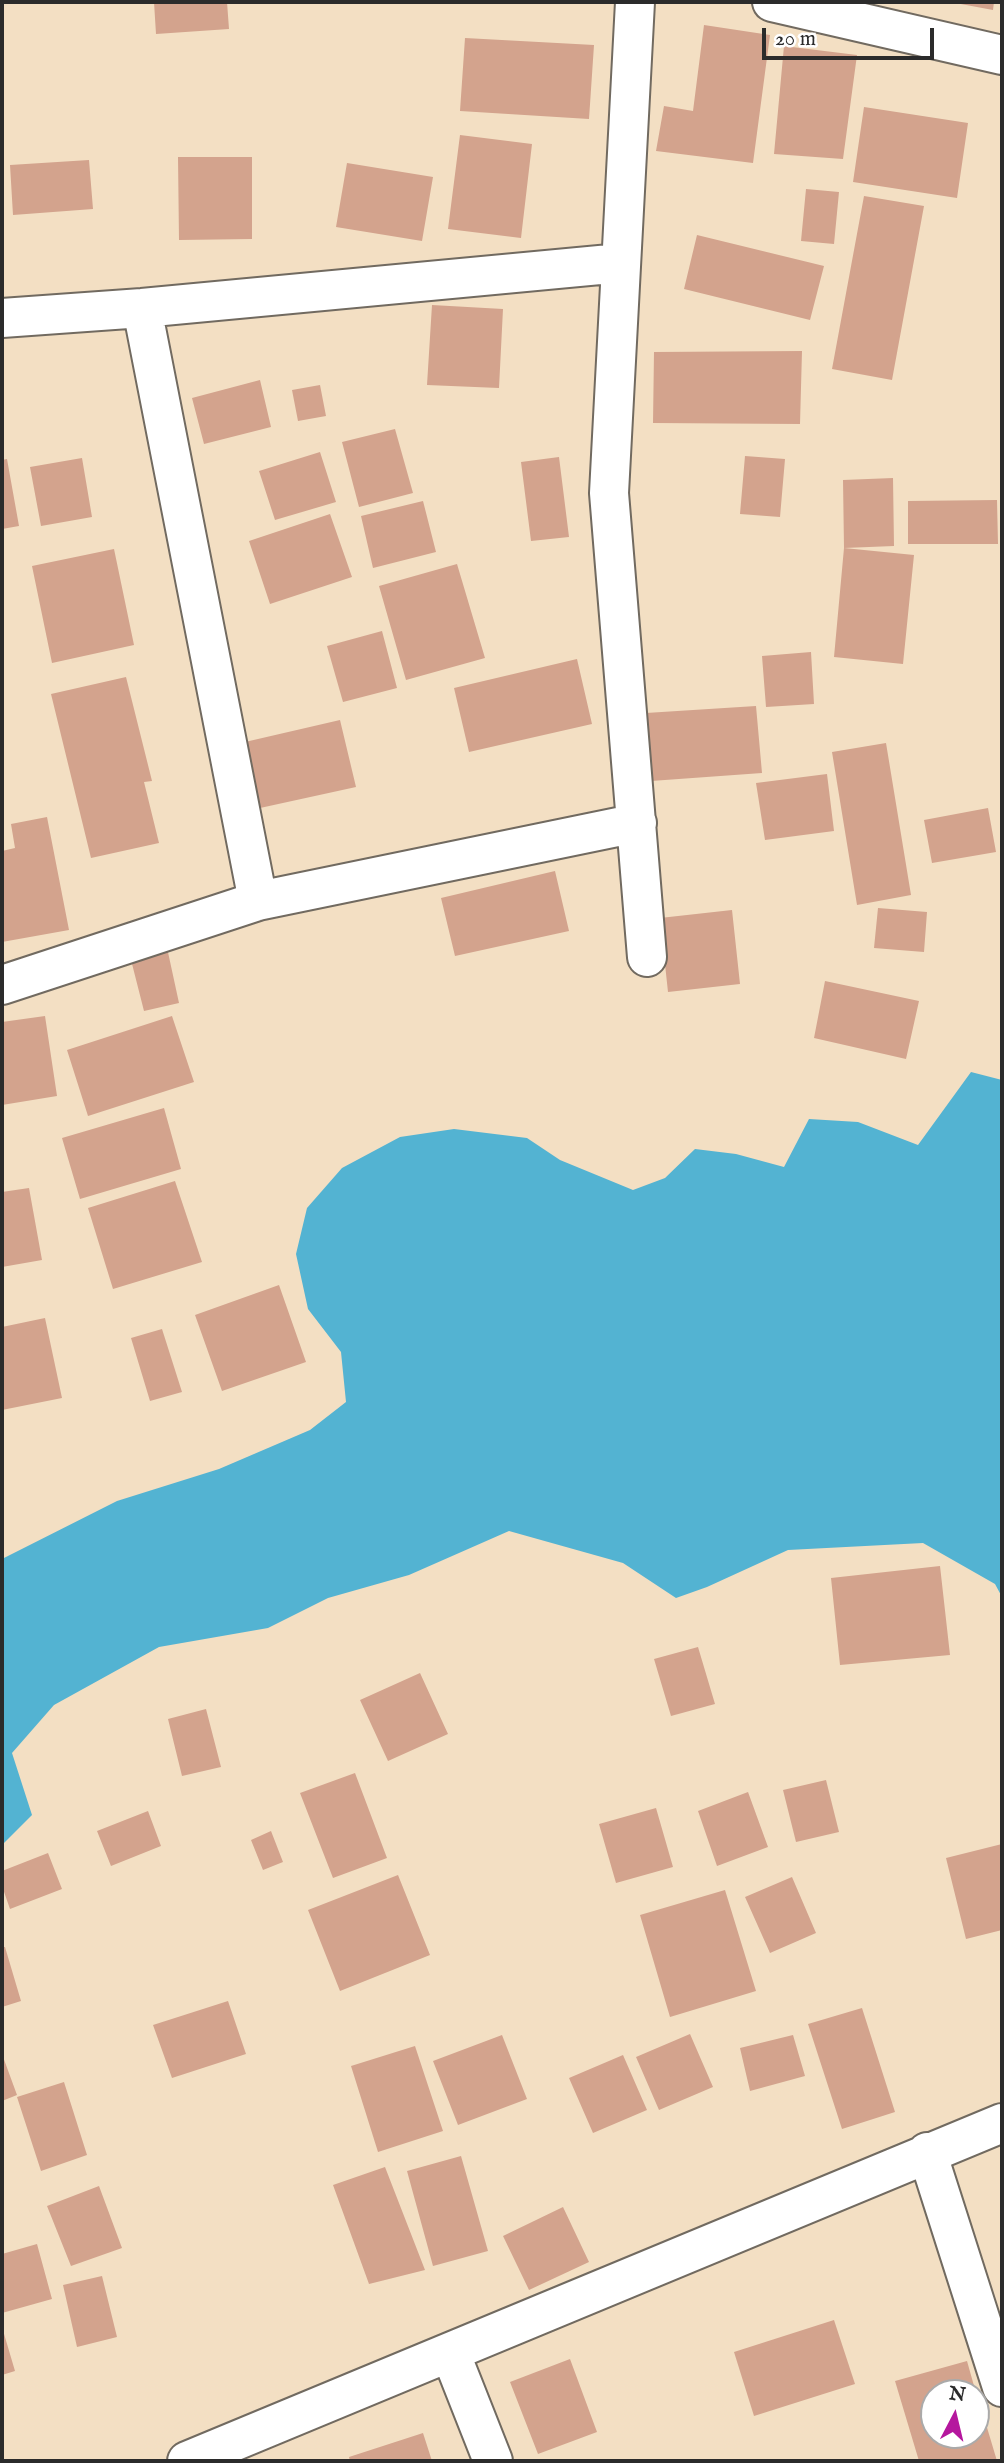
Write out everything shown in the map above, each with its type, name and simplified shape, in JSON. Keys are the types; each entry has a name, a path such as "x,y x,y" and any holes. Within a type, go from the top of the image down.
{"street":[{"path":"635,2 609,493 647,957"},
{"path":"772,2 1002,55"},
{"path":"2,318 142,308 621,263"},
{"path":"142,308 258,901"},
{"path":"2,985 258,901 637,823"},
{"path":"187,2461 1002,2123"},
{"path":"927,2152 1002,2387"},
{"path":"450,2352 494,2461"}],"water":[{"path":"971,1072 1002,1080 1002,1597 995,1584 923,1543 788,1550 707,1587 676,1598 623,1563 509,1531 409,1575 328,1598 268,1628 159,1647 54,1705 12,1753 32,1815 2,1845 2,1559 117,1501 219,1469 310,1430 346,1402 341,1352 308,1309 296,1254 307,1208 342,1168 400,1137 454,1129 527,1138 560,1160 633,1190 665,1178 695,1149 736,1154 784,1167 809,1119 858,1122 918,1145"}],"building":[{"path":"154,2 227,2 229,29 156,34"},
{"path":"950,2 994,2 993,10"},
{"path":"704,25 770,35 753,163 656,151 664,106 693,111"},
{"path":"465,38 594,45 589,119 460,111"},
{"path":"784,46 857,55 843,159 774,154"},
{"path":"864,107 968,123 957,198 853,182"},
{"path":"460,135 532,144 521,238 448,229"},
{"path":"178,157 252,157 252,239 179,240"},
{"path":"89,160 93,209 13,215 10,165"},
{"path":"347,163 433,177 422,241 336,227"},
{"path":"806,189 839,192 834,244 801,241"},
{"path":"864,196 924,206 892,380 832,369"},
{"path":"697,235 824,266 810,320 684,289"},
{"path":"432,305 503,309 499,388 427,385"},
{"path":"802,351 800,424 653,423 654,352"},
{"path":"260,380 271,427 204,444 192,398"},
{"path":"320,385 326,416 298,421 292,390"},
{"path":"395,429 413,493 359,507 342,442"},
{"path":"320,452 336,502 275,520 259,471"},
{"path":"745,456 785,459 780,517 740,514"},
{"path":"559,457 569,537 531,541 521,462"},
{"path":"82,458 92,517 41,526 30,467"},
{"path":"7,459 19,526 2,529 2,460"},
{"path":"893,478 894,546 844,548 843,480"},
{"path":"997,500 998,544 908,544 908,501"},
{"path":"423,501 436,552 373,568 361,516"},
{"path":"330,514 352,577 270,604 249,541"},
{"path":"844,548 914,555 903,664 834,657"},
{"path":"114,549 134,645 52,663 32,566"},
{"path":"457,564 485,658 406,680 379,586"},
{"path":"382,631 397,688 343,702 327,646"},
{"path":"811,652 814,704 766,707 762,656"},
{"path":"577,659 592,724 469,752 454,688"},
{"path":"126,677 152,781 144,782 159,843 91,858 51,694"},
{"path":"756,706 762,773 651,781 646,713"},
{"path":"340,720 356,787 260,808 245,742"},
{"path":"886,743 911,895 857,905 832,752"},
{"path":"827,774 834,831 765,840 756,783"},
{"path":"988,808 996,852 932,863 924,820"},
{"path":"47,817 69,930 2,942 2,851 15,848 11,824"},
{"path":"555,871 569,931 455,956 441,898"},
{"path":"878,908 927,912 924,952 874,948"},
{"path":"732,910 740,984 668,992 660,918"},
{"path":"166,943 179,1003 144,1011 129,952"},
{"path":"825,981 919,1001 906,1059 814,1038"},
{"path":"45,1016 57,1096 2,1105 2,1022"},
{"path":"172,1016 194,1082 88,1116 67,1050"},
{"path":"164,1108 181,1169 80,1199 62,1138"},
{"path":"175,1181 202,1262 113,1289 88,1208"},
{"path":"29,1188 42,1260 2,1267 2,1192"},
{"path":"279,1285 306,1362 222,1391 195,1315"},
{"path":"45,1318 62,1398 2,1410 2,1327"},
{"path":"162,1329 182,1392 150,1401 131,1338"},
{"path":"940,1566 950,1655 840,1665 831,1578"},
{"path":"698,1647 715,1704 671,1716 654,1659"},
{"path":"420,1673 448,1734 388,1761 360,1700"},
{"path":"206,1709 221,1767 182,1776 168,1719"},
{"path":"355,1773 387,1858 333,1878 300,1793"},
{"path":"826,1780 839,1832 796,1842 783,1790"},
{"path":"748,1792 768,1847 717,1866 698,1811"},
{"path":"656,1808 673,1867 616,1883 599,1824"},
{"path":"148,1811 161,1846 111,1866 97,1831"},
{"path":"271,1831 283,1862 263,1870 251,1840"},
{"path":"1002,1844 1002,1930 966,1939 946,1858"},
{"path":"48,1853 62,1889 10,1909 2,1886 2,1871"},
{"path":"398,1875 430,1955 340,1991 308,1910"},
{"path":"792,1877 816,1933 770,1953 745,1897"},
{"path":"725,1890 756,1991 670,2017 640,1915"},
{"path":"2,1947 5,1947 21,2001 2,2007"},
{"path":"228,2001 246,2054 172,2078 153,2025"},
{"path":"862,2008 895,2112 842,2129 808,2024"},
{"path":"690,2034 713,2087 659,2110 636,2057"},
{"path":"502,2035 527,2099 458,2125 433,2061"},
{"path":"793,2035 805,2076 750,2091 740,2048"},
{"path":"415,2046 443,2131 378,2152 351,2066"},
{"path":"2,2054 17,2095 2,2101"},
{"path":"623,2055 647,2110 593,2133 569,2078"},
{"path":"64,2082 87,2155 41,2171 17,2097"},
{"path":"461,2156 488,2251 433,2266 407,2171"},
{"path":"385,2167 425,2270 369,2284 333,2185"},
{"path":"99,2186 122,2248 71,2266 47,2206"},
{"path":"563,2207 589,2262 529,2290 503,2236"},
{"path":"37,2244 52,2299 2,2313 2,2254"},
{"path":"102,2276 117,2337 77,2347 63,2285"},
{"path":"834,2320 855,2384 754,2416 734,2352"},
{"path":"2,2327 15,2371 2,2375"},
{"path":"570,2359 597,2432 538,2454 510,2382"},
{"path":"967,2361 972,2379 920,2379 920,2449 990,2449 990,2438 997,2461 919,2461 895,2381"},
{"path":"423,2433 432,2461 350,2461 349,2457"}]}
